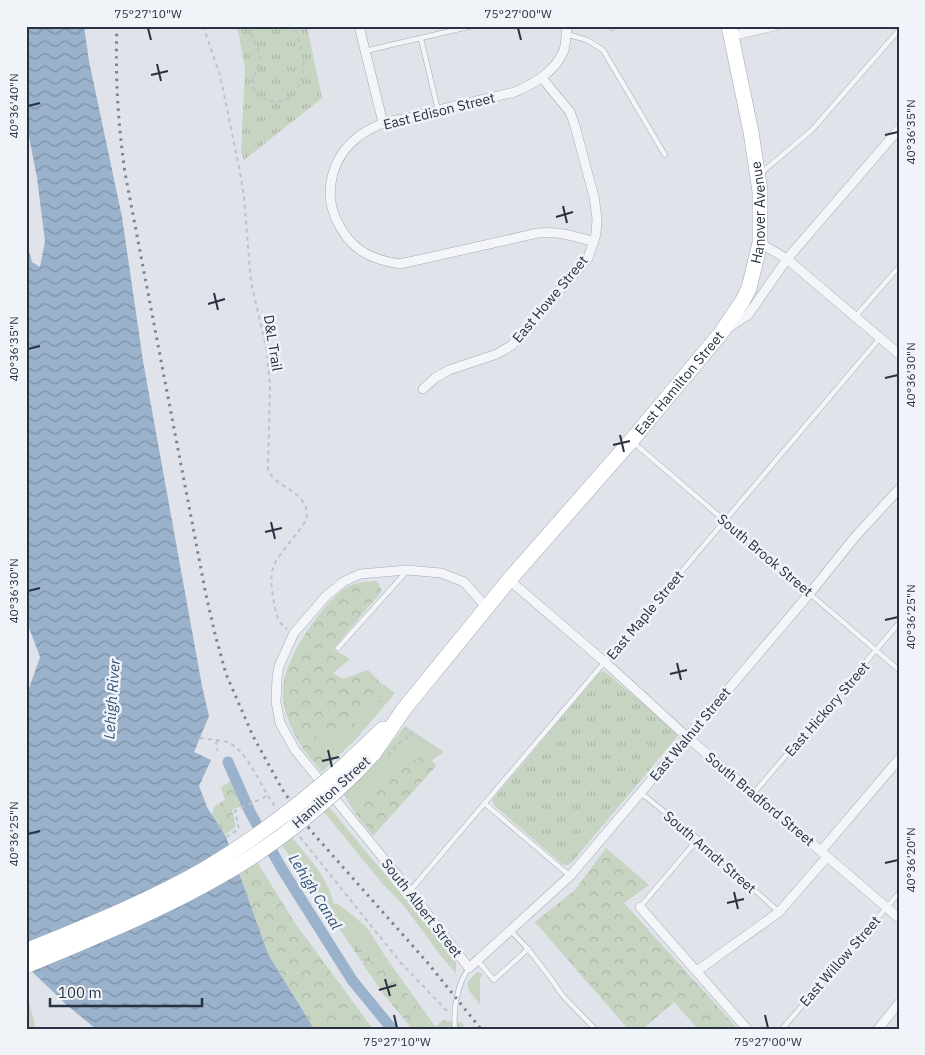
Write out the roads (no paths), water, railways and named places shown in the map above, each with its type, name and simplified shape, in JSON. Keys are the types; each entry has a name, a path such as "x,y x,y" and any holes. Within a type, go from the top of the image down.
{"main road":[{"name":"Hanover Avenue","path":"722,333 749,288 760,243 761,207 759,175 730,31"},
{"name":"East Hamilton Street","path":"404,709 509,580 722,333"},
{"name":"Hamilton Street","path":"26,951 149,898 249,842 306,798 374,753 404,709"},
{"name":"Hamilton Street","path":"26,966 150,912 222,876 272,844 337,791 350,769"}],"street":[{"path":"359,26 383,123"},
{"path":"730,31 774,26"},
{"name":"East Edison Street","path":"566,30 564,49 555,65 542,78 514,92 383,123 358,136 337,162 331,177 331,208 350,243 362,252 381,261 400,264 538,232 553,231 571,234 594,242"},
{"name":"East Howe Street","path":"423,388 449,370 497,354 512,345 588,258 596,234 597,218 594,197 570,112 542,78"},
{"name":"East Hamilton Street","path":"722,333 748,315 787,259 899,129"},
{"path":"760,243 787,259 899,354"},
{"name":"East Walnut Street","path":"469,968 570,876 810,593 855,537 899,489"},
{"name":"South Albert Street","path":"469,968 410,891 295,750 280,723 276,702 277,678 279,666 294,633 326,596 343,582 360,574 408,570 453,576 464,582 487,608"},
{"name":"South Bradford Street","path":"509,580 605,662 687,737 899,918"},
{"path":"697,971 779,912 899,759"},
{"path":"640,907 747,1029"},
{"path":"878,1029 899,1004"}],"lane":[{"path":"365,51 472,26"},
{"path":"566,30 603,50 665,155"},
{"path":"759,175 812,130 899,30"},
{"path":"421,39 438,110"},
{"path":"855,317 899,266"},
{"name":"East Maple Street","path":"410,891 880,338"},
{"name":"South Brook Street","path":"631,440 899,670"},
{"path":"338,648 408,570"},
{"name":"East Hickory Street","path":"753,794 899,623"},
{"name":"South Arndt Street","path":"641,793 698,839 779,912"},
{"path":"484,803 570,876"},
{"path":"640,907 698,839"},
{"name":"East Willow Street","path":"782,1029 899,893"},
{"path":"511,931 528,949 563,996 595,1029"},
{"path":"478,961 494,980 528,949"},
{"name":"South Albert Street","path":"455,1029 454,1018 463,975 469,968"}],"water":[{"name":"Lehigh River","path":"26,26 84,26 89,61 122,217 143,361 209,716 194,752 211,760 199,786 207,807 226,837 268,954 314,1029 96,1029 68,1006 26,966 26,697 40,657 26,620 26,240 32,262 40,267 45,241 37,178 26,121"}],"waterway":[{"name":"Lehigh Canal","path":"228,762 250,812 282,869 352,980 392,1029"}],"railway":[{"path":"117,26 116,64 125,173 206,595 226,674 253,736 282,789 311,831 427,962 481,1029"}]}
